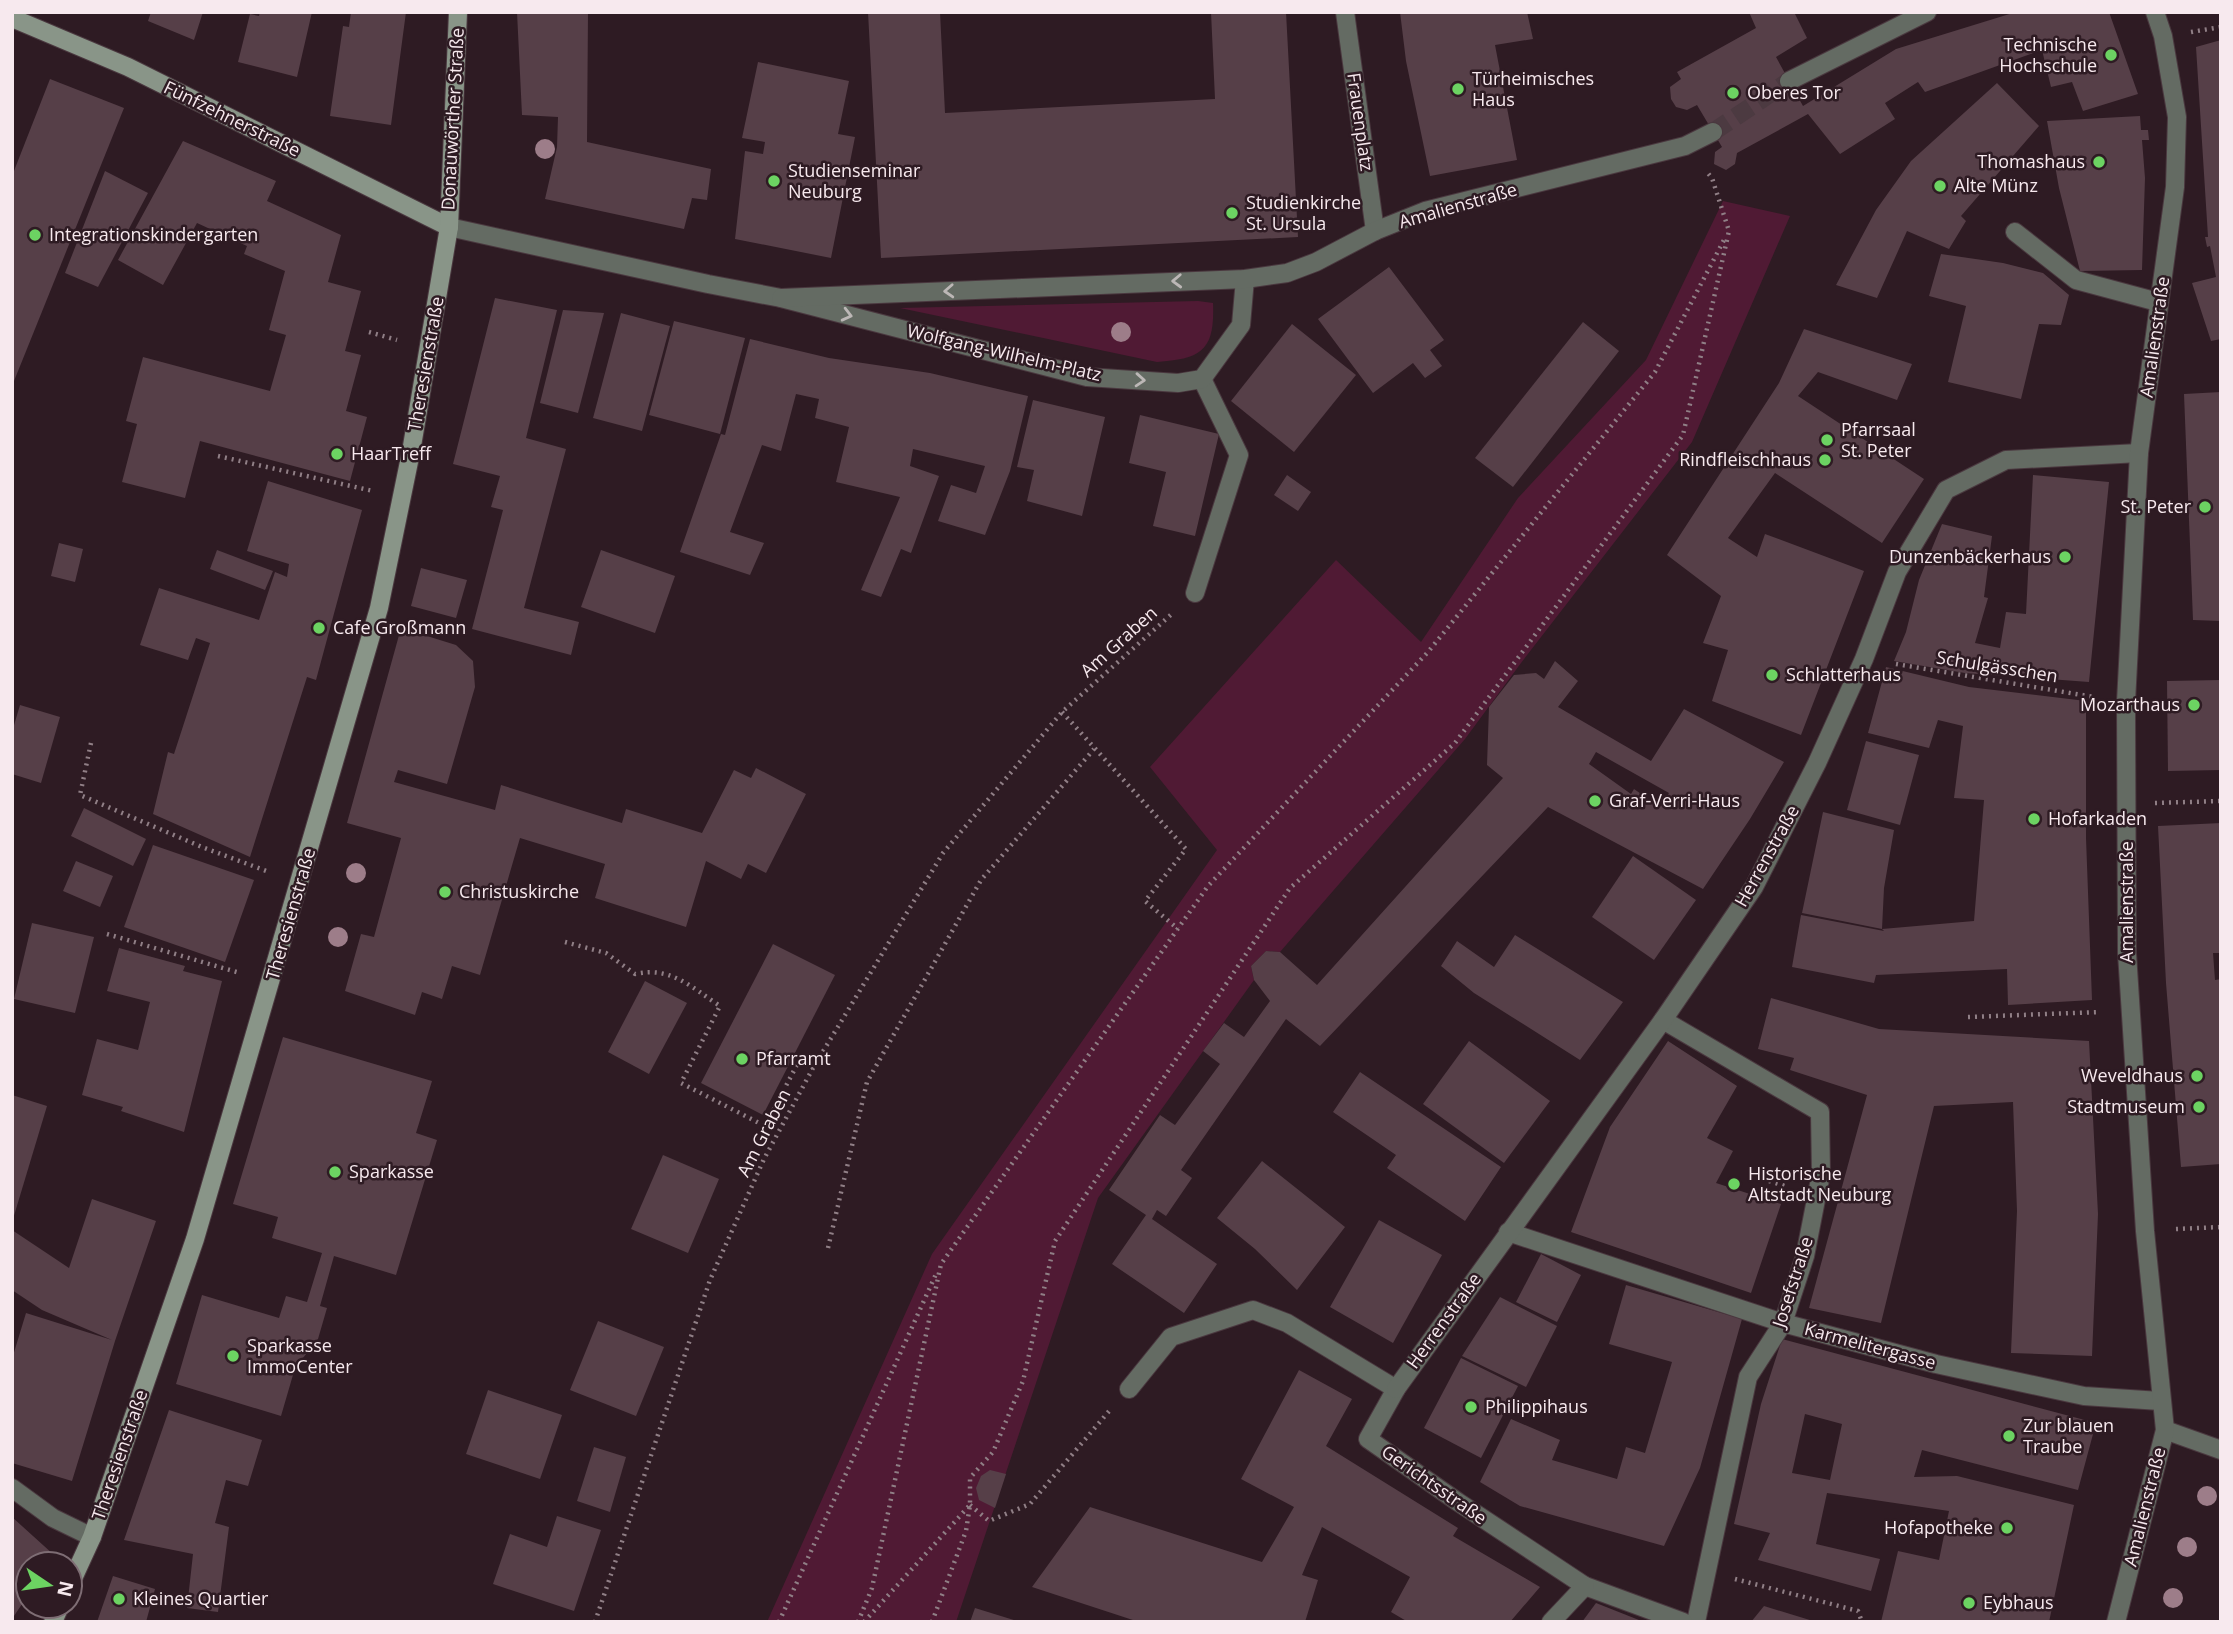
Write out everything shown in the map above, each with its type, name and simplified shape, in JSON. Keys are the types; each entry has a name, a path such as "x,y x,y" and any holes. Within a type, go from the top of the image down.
{"main road":[{"name":"Donauwörther Straße","path":"449,227 458,12"},
{"name":"Fünfzehnerstraße","path":"12,18 128,67 449,227"},
{"name":"Theresienstraße","path":"84,1554 195,1239 379,608 402,498 449,227"}],"street":[{"name":"Frauenplatz","path":"1345,12 1375,231"},
{"path":"1789,81 1927,12"},
{"name":"Amalienstraße","path":"2116,1622 2165,1430 2145,1231 2129,1011 2126,702 2139,453 2175,187 2177,117 2163,36 2155,12"},
{"path":"1685,146 1713,132"},
{"name":"Amalienstraße","path":"1375,231 1425,211 1685,146"},
{"name":"Wolfgang-Wilhelm-Platz","path":"449,227 708,285 781,298 1087,377 1178,383 1202,379"},
{"name":"Wolfgang-Wilhelm-Platz","path":"781,298 1245,279 1287,273 1317,262 1375,231"},
{"path":"2015,232 2076,281 2158,302"},
{"path":"1195,593 1239,455 1202,379 1241,325 1245,279"},
{"name":"Herrenstraße","path":"1395,1388 1663,1020 1757,881 1817,763 1864,659 1897,572 1946,490 2006,460 2139,453"},
{"name":"Josefstraße","path":"1663,1020 1820,1112 1821,1174 1805,1256 1783,1323 1748,1377 1696,1622"},
{"name":"Karmelitergasse","path":"1508,1232 1783,1323 1936,1364 2084,1396 2160,1401"},
{"path":"1129,1389 1171,1337 1254,1310 1287,1323 1395,1388"},
{"name":"Gerichtsstraße","path":"1395,1388 1368,1439 1458,1503 1585,1586 1683,1622"},
{"path":"2165,1430 2221,1450"},
{"path":"12,1488 53,1518 92,1537"},
{"path":"1551,1622 1585,1586"}],"path":[{"path":"932,1622 966,1531 970,1478 993,1452 1023,1381 1055,1241 1290,888 1455,743 1683,435 1729,231 1712,178 1685,146"},
{"path":"779,1622 941,1264 1208,886 1428,652 1655,372 1729,231"},
{"path":"218,456 402,498"},
{"name":"Am Graben","path":"595,1622 710,1280 764,1159 813,1068 943,853 1062,712 1195,593"},
{"name":"Schulgässchen","path":"1864,659 2126,702"},
{"path":"1062,712 1186,849 1145,901 1178,929"},
{"path":"91,743 80,795 202,847 300,884"},
{"path":"828,1248 867,1082 981,880 1094,749"},
{"path":"2127,803 2221,801"},
{"path":"107,934 271,983"},
{"path":"565,942 606,953 635,974 651,971 673,975 720,1006 681,1083 765,1126 799,1061 813,1068"},
{"path":"1968,1017 2129,1011"},
{"path":"2145,1231 2221,1227"},
{"path":"858,1622 872,1588 941,1264"},
{"path":"970,1505 989,1521 1030,1504 1129,1389"},
{"path":"864,1622 970,1505"},
{"path":"1706,1572 1858,1611 1862,1622"}],"shaded area":[{"path":"1723,201 1790,216 1692,442 1465,739 1280,952 1266,951 1251,966 1254,980 1098,1198 956,1622 767,1622 932,1254 1217,850 1150,767 1336,560 1421,642 1518,498 1646,360"},
{"path":"1198,301 1213,303 1208,342 1203,349 1185,358 1157,362 900,308"}],"building":[{"path":"151,12 203,12 194,40 148,21"},
{"path":"260,12 312,12 297,77 238,62 250,14 259,16"},
{"path":"351,12 406,12 391,125 330,116 343,26 349,27"},
{"path":"517,12 588,12 587,142 711,169 707,200 692,198 684,229 545,199 557,147 558,117 522,115"},
{"path":"868,12 940,12 945,113 1215,99 1211,12 1286,12 1298,237 881,258"},
{"name":"Türheimisches Haus","path":"1400,12 1527,12 1533,39 1495,45 1517,160 1430,176 1406,61"},
{"path":"1749,12 1794,12 1807,38 1776,57 1803,106 1896,49 2016,12 2109,12 2138,94 2083,111 2072,82 2051,87 2042,50 1925,92 1918,82 1885,103 1895,119 1840,154 1808,114 1737,153 1735,164 1726,170 1714,164 1715,152 1722,147 1697,105 1687,110 1676,107 1671,99 1670,87 1681,79 1677,72 1756,28"},
{"path":"2221,40 2221,339 2211,341 2192,283 2216,277 2210,246 2207,247 2205,237 2208,237 2196,47"},
{"path":"758,62 849,81 838,134 855,137 831,258 735,239 745,151 763,154 765,142 742,138"},
{"path":"50,79 124,108 12,386 12,176"},
{"name":"Alte Münz","path":"1997,83 2039,126 1961,216 1966,221 1949,249 1907,231 1877,298 1836,285 1876,210 1911,161"},
{"path":"2140,116 2141,130 2148,130 2149,140 2142,140 2145,178 2142,270 2080,271 2059,188 2047,121"},
{"path":"183,141 276,181 267,201 341,235 328,282 361,291 345,351 361,355 346,411 367,417 350,481 200,441 185,498 122,482 137,424 126,421 143,357 270,391 286,335 269,330 285,271 244,254 247,246 197,223 163,285 118,260"},
{"path":"105,171 148,193 98,287 65,273"},
{"path":"1941,254 2003,263 2043,273 2069,295 2061,325 2039,324 2021,399 1948,382 1966,306 1929,296"},
{"path":"1389,267 1444,340 1430,350 1442,366 1425,378 1413,363 1373,393 1318,319"},
{"path":"495,298 557,310 526,438 566,449 524,608 579,622 571,655 472,629 503,510 491,507 500,476 453,464"},
{"path":"563,310 604,313 578,413 540,403"},
{"path":"621,313 670,326 642,431 593,418"},
{"path":"674,321 745,338 720,434 649,415"},
{"path":"1583,322 1619,351 1513,487 1475,458"},
{"path":"1292,324 1356,375 1294,452 1231,401"},
{"path":"1804,329 1912,364 1897,400 1818,372 1798,396 1924,479 1882,543 1775,473 1728,538 1757,557 1765,534 1864,571 1801,735 1712,701 1728,650 1703,643 1721,596 1667,555 1779,383"},
{"path":"750,339 829,358 930,373 1028,396 1010,471 985,535 938,521 951,485 976,493 985,466 913,449 910,466 939,476 911,553 901,549 881,597 861,590 900,497 836,482 849,427 815,418 819,399 796,394 781,451 762,445 730,532 764,543 750,575 680,552 721,434 725,435"},
{"name":"St. Peter","path":"2221,392 2221,621 2193,620 2184,394"},
{"path":"1033,400 1105,417 1082,516 1027,501 1034,470 1017,467"},
{"path":"1140,415 1219,434 1195,536 1153,526 1166,472 1129,463"},
{"path":"1287,475 1311,492 1298,511 1274,495"},
{"path":"2033,475 2109,482 2089,682 1965,673 1894,661 1906,632 1919,580 1942,524 1992,536 1984,597 1988,598 1975,643 2000,648 2006,612 2026,614"},
{"path":"268,481 362,510 316,680 307,677 250,857 153,814 168,752 174,754 210,643 196,638 188,660 140,645 159,588 259,620 275,572 287,577 289,564 247,551"},
{"path":"59,543 83,549 75,582 51,576"},
{"path":"217,550 273,571 265,590 210,569"},
{"path":"601,550 675,576 655,633 581,607"},
{"path":"421,568 467,580 456,618 411,606"},
{"path":"401,628 456,645 473,661 475,687 447,784 398,770 394,782 495,810 501,785 622,823 626,809 702,833 734,770 751,778 756,768 806,794 766,873 748,864 741,879 706,861 686,927 595,898 605,864 520,838 480,975 452,966 442,999 422,992 415,1015 345,991 361,934 374,937 401,838 347,823"},
{"path":"1555,661 1578,681 1558,707 1651,761 1684,709 1784,762 1703,889 1548,807 1320,1046 1286,1019 1181,1170 1192,1178 1166,1216 1157,1210 1152,1219 1217,1264 1184,1313 1112,1264 1146,1215 1109,1190 1160,1115 1175,1125 1220,1064 1203,1051 1224,1023 1244,1037 1270,1001 1254,980 1251,966 1266,951 1280,952 1317,985 1503,778 1487,765 1489,707 1514,675 1536,673 1544,679","holes":["1596,752 1669,793 1660,807 1634,789 1631,794 1589,764"]},
{"path":"1886,667 1969,687 2086,701 2086,838 2092,1000 2008,1005 2007,969 1876,975 1874,983 1792,967 1801,915 1884,931 1882,929 1974,921 1984,800 1954,798 1963,726 1938,720 1929,748 1868,733"},
{"name":"Mozarthaus","path":"2221,680 2221,770 2168,771 2167,681"},
{"path":"20,705 60,717 41,783 12,774 12,732"},
{"path":"1866,741 1919,755 1900,825 1847,810"},
{"path":"84,808 146,839 133,866 71,836"},
{"path":"1823,812 1894,830 1884,888 1882,929 1802,913"},
{"path":"2221,823 2221,953 2213,953 2215,980 2221,979 2221,1164 2181,1167 2166,983 2158,826"},
{"path":"153,845 254,880 225,962 124,927"},
{"path":"1633,856 1696,900 1654,960 1592,917"},
{"path":"76,861 113,876 100,907 63,891"},
{"path":"32,923 94,937 75,1013 14,999"},
{"path":"1515,935 1623,1002 1580,1060 1474,993 1441,966 1457,941 1494,967"},
{"path":"773,944 835,975 763,1115 701,1083"},
{"path":"119,948 185,966 183,971 222,981 184,1132 121,1111 123,1107 82,1095 97,1039 138,1050 150,1002 107,991"},
{"path":"645,981 687,1003 649,1074 608,1052"},
{"path":"1771,998 1879,1029 2089,1041 2098,1214 2092,1356 2011,1353 2017,1211 2013,1102 1934,1106 1881,1323 1809,1308 1867,1095 1790,1070 1794,1058 1758,1049"},
{"name":"Sparkasse","path":"283,1037 432,1081 416,1133 437,1140 396,1275 334,1256 320,1306 327,1308 318,1339 295,1368 281,1416 176,1384 202,1295 279,1318 286,1296 307,1302 322,1253 272,1238 278,1217 233,1204"},
{"path":"1469,1041 1550,1101 1504,1163 1423,1104"},
{"path":"1668,1041 1737,1086 1707,1138 1733,1151 1716,1183 1781,1204 1751,1293 1571,1232 1610,1127"},
{"path":"1360,1072 1501,1167 1465,1221 1387,1168 1396,1155 1333,1112"},
{"path":"12,1095 47,1106 13,1219 12,1219"},
{"path":"663,1155 719,1179 688,1253 631,1229"},
{"path":"1262,1161 1345,1227 1297,1290 1255,1249 1217,1218"},
{"path":"92,1199 156,1221 115,1341 72,1481 12,1463 12,1359 26,1313 112,1340 42,1310 12,1290 12,1230 69,1268"},
{"path":"1379,1220 1442,1255 1393,1343 1330,1307"},
{"path":"1541,1254 1581,1275 1557,1322 1516,1302"},
{"path":"1626,1285 1742,1319 1700,1468 1664,1546 1520,1506 1480,1482 1511,1419 1560,1440 1552,1460 1617,1479 1626,1447 1645,1453 1672,1362 1609,1344"},
{"path":"1500,1297 1557,1326 1526,1387 1462,1356"},
{"path":"598,1321 664,1347 636,1416 570,1390"},
{"path":"1782,1339 2096,1423 2078,1490 1922,1450 1914,1477 1957,1476 2074,1505 2049,1622 1881,1622 1898,1551 1939,1560 1949,1511 1827,1493 1816,1544 1880,1559 1871,1591 1758,1560 1770,1533 1734,1524 1761,1404","holes":["1805,1414 1842,1424 1830,1480 1792,1473"]},
{"name":"Philippihaus","path":"1461,1358 1518,1386 1481,1458 1424,1428"},
{"path":"1299,1370 1352,1399 1326,1446 1458,1528 1453,1536 1540,1587 1510,1622 1408,1622 1391,1612 1410,1577 1322,1527 1302,1575 1318,1580 1305,1622 1139,1622 1032,1587 1090,1507 1262,1562 1294,1507 1241,1479"},
{"path":"488,1390 562,1415 540,1479 466,1454"},
{"path":"169,1410 262,1440 248,1486 226,1480 215,1523 229,1527 218,1612 187,1608 193,1554 124,1540"},
{"path":"594,1447 626,1457 610,1512 577,1501"},
{"path":"990,1470 1006,1474 995,1508 979,1500 976,1488 981,1476"},
{"path":"557,1516 601,1530 574,1611 493,1584 510,1534 547,1547"},
{"path":"12,1517 48,1550 14,1550 12,1619"},
{"path":"113,1576 155,1589 146,1622 97,1622"},
{"path":"1596,1603 1644,1622 1582,1622"},
{"path":"1764,1606 1813,1621 1813,1622 1751,1622"},
{"path":"975,1608 1017,1621 1017,1622 970,1622"}],"tunnel":[{"path":"1713,132 1789,81"}],"place":[{"name":"Technische Hochschule","path":"2111,55"},
{"name":"Türheimisches Haus","path":"1458,89"},
{"name":"Oberes Tor","path":"1733,93"},
{"name":"Thomashaus","path":"2099,162"},
{"name":"Studienseminar Neuburg","path":"774,181"},
{"name":"Alte Münz","path":"1940,186"},
{"name":"Studienkirche St. Ursula","path":"1232,213"},
{"name":"Integrationskindergarten","path":"35,235"},
{"name":"Pfarrsaal St. Peter","path":"1827,440"},
{"name":"HaarTreff","path":"337,454"},
{"name":"Rindfleischhaus","path":"1825,460"},
{"name":"St. Peter","path":"2205,507"},
{"name":"Dunzenbäckerhaus","path":"2065,557"},
{"name":"Cafe Großmann","path":"319,628"},
{"name":"Schlatterhaus","path":"1772,675"},
{"name":"Mozarthaus","path":"2194,705"},
{"name":"Graf-Verri-Haus","path":"1595,801"},
{"name":"Hofarkaden","path":"2034,819"},
{"name":"Christuskirche","path":"445,892"},
{"name":"Pfarramt","path":"742,1059"},
{"name":"Weveldhaus","path":"2197,1076"},
{"name":"Stadtmuseum","path":"2199,1107"},
{"name":"Sparkasse","path":"335,1172"},
{"name":"Historische Altstadt Neuburg","path":"1734,1184"},
{"name":"Sparkasse ImmoCenter","path":"233,1356"},
{"name":"Philippihaus","path":"1471,1407"},
{"name":"Zur blauen Traube","path":"2009,1436"},
{"name":"Hofapotheke","path":"2007,1528"},
{"name":"Kleines Quartier","path":"119,1599"},
{"name":"Eybhaus","path":"1969,1603"}]}
